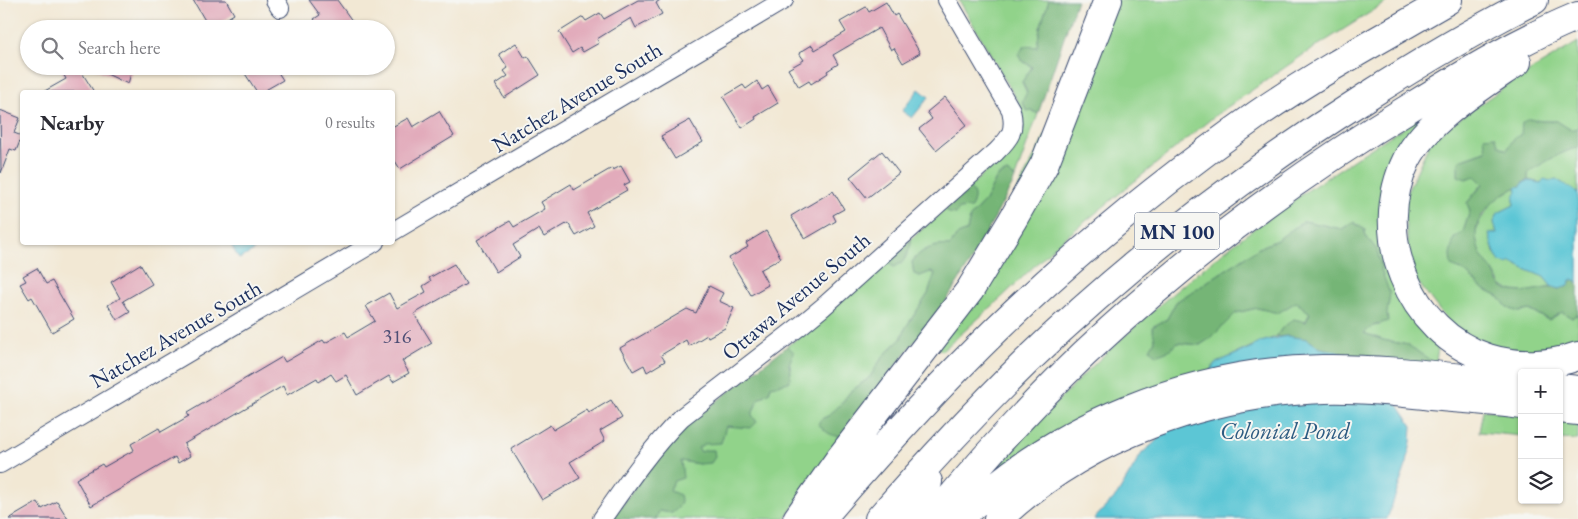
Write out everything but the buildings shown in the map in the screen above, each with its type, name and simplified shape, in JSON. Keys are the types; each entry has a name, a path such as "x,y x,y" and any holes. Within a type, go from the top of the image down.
{"highway":[{"path":"1012,221 1039,153 1092,0"},
{"path":"797,519 838,461 965,297 1012,221 1044,165 1108,0"},
{"name":"MN 100","path":"821,519 903,426 981,345 1039,291 1133,209 1226,137 1286,95 1448,0"},
{"name":"MN 100","path":"879,519 998,390 1111,285 1200,212 1264,164 1335,116 1468,35 1529,3"},
{"path":"1578,16 1543,38 1446,114 1422,137 1407,159 1397,186 1392,219 1393,238 1400,270 1416,301 1433,323 1459,343 1489,358 1518,364 1551,363 1578,356"},
{"path":"932,519 1015,424 1084,354 1190,262 1283,191 1336,154 1447,85 1543,38 1578,24"},
{"path":"1563,388 1578,390"},
{"path":"959,519 1023,466 1083,443 1214,404 1274,393 1326,389 1512,393"},
{"path":"1563,409 1578,411"},
{"path":"906,519 954,436"},
{"path":"998,519 1009,508 1056,473 1083,443"}],"street":[{"name":"Natchez Avenue South","path":"395,230 784,0"},
{"name":"Ottawa Avenue South","path":"602,519 635,472 665,434 682,417 823,307 1006,142 1012,134 1014,120 1011,110 947,0"},
{"name":"Natchez Avenue South","path":"0,464 370,245"}],"green space":[{"path":"959,0 1049,0 1040,28 1037,47 1021,60 1032,67 1022,82 1031,110 1038,114 1015,178 1007,172 997,177 985,201 970,217 967,231 956,236 950,246 929,248 912,262 914,274 920,276 930,272 935,273 928,294 906,327 901,339 883,356 870,377 850,392 828,416 821,419 842,436 785,519 656,519 659,511 672,513 670,491 681,461 699,464 701,452 698,448 726,426 752,415 758,399 769,393 771,386 791,372 787,346 824,318 887,260 901,264 908,252 911,239 945,209 971,208 969,187 1017,141 1023,120 1018,102"},
{"path":"1049,0 1077,0 1038,114 1031,110 1027,111 1022,102 1027,92 1022,82 1032,67 1021,60 1018,54 1025,46 1037,47 1040,28"},
{"path":"1115,0 1390,0 1303,55 1216,115 1054,247 942,351 936,347"},
{"path":"1578,42 1578,128 1571,130 1557,121 1528,119 1521,135 1514,139 1507,150 1499,146 1460,160 1483,183 1467,203 1470,211 1463,232 1454,239 1464,271 1483,289 1499,297 1508,308 1519,312 1529,310 1548,320 1562,312 1572,318 1578,314 1578,347 1568,350 1507,352 1455,331 1411,273 1403,201 1432,138 1510,83"},
{"path":"1431,110 1386,197 1439,343 1435,366 1408,345 1383,340 1364,333 1373,326 1380,325 1387,310 1389,299 1378,256 1375,248 1366,236 1365,230 1353,222 1342,229 1304,221 1277,240 1259,248 1176,302 1167,319 1152,327 1166,352 1178,343 1200,345 1212,337 1236,313 1257,308 1278,312 1296,302 1310,313 1305,322 1282,328 1276,337 1214,364 1210,375 998,472 996,469 1078,380 1145,317 1192,277 1286,205"},
{"path":"1528,119 1557,121 1571,130 1578,128 1578,148 1560,154 1537,167 1528,174 1528,180 1521,186 1506,192 1491,204 1477,226 1477,243 1482,257 1500,284 1510,290 1524,292 1545,288 1559,289 1571,280 1576,279 1578,283 1578,314 1572,318 1562,312 1549,320 1530,310 1519,312 1508,308 1499,297 1483,289 1464,271 1451,266 1450,254 1454,238 1463,232 1470,211 1467,203 1483,184 1475,176 1466,179 1458,176 1460,160 1486,151 1484,137 1495,136 1499,146 1507,150 1514,138 1521,135 1522,123"},
{"path":"1574,148 1578,148 1578,193 1556,179 1542,183 1528,180 1528,174 1532,170"},
{"path":"1007,172 1015,178 1013,183 975,255 946,301 842,436 835,436 826,432 818,424 821,419 828,416 850,392 870,377 883,356 901,339 906,327 928,294 935,273 930,272 920,276 914,274 912,262 929,248 950,246 956,236 967,231 970,217 985,201 997,177"},
{"path":"969,187 974,197 971,208 959,209 956,214 949,213 945,209"},
{"path":"1516,187 1514,205 1498,213 1494,222 1497,233 1489,233 1494,253 1544,277 1552,287 1526,292 1513,291 1502,286 1480,253 1475,235 1479,222 1494,200"},
{"path":"1304,221 1342,229 1353,222 1365,230 1365,235 1377,250 1390,294 1387,313 1388,321 1373,326 1364,333 1383,340 1408,345 1430,360 1427,366 1355,360 1336,351 1320,348 1307,339 1287,336 1276,337 1282,328 1294,319 1306,322 1310,313 1296,302 1278,313 1257,308 1236,313 1212,337 1200,345 1178,343 1166,352 1156,356 1150,349 1155,340 1152,327 1167,319 1176,302 1259,248 1277,240"},
{"path":"911,239 910,248 902,262 894,267 889,264 887,260"},
{"path":"787,346 794,352 789,364 791,372 789,382 771,386 769,393 758,399 752,415 757,422 751,428 726,426 721,443 704,444 698,448 701,452 714,450 715,457 711,463 699,464 681,461 683,478 674,481 670,491 680,495 681,503 677,509 672,513 659,511 656,519 612,519 658,456 690,422"},
{"path":"1483,410 1518,413 1518,436 1479,432"},
{"path":"1563,416 1578,418 1578,440 1563,439"}],"water":[{"path":"919,89 929,97 912,118 902,111"},
{"path":"1544,179 1551,181 1556,179 1578,193 1578,283 1576,280 1570,280 1569,286 1559,289 1552,287 1544,277 1511,262 1508,264 1500,262 1493,248 1489,233 1497,233 1494,222 1498,213 1514,205 1516,187 1521,186 1527,181 1541,183"},
{"path":"231,245 251,245 254,251 239,259"},
{"name":"Colonial Pond","path":"1287,336 1307,339 1320,348 1336,351 1355,360 1396,402 1412,426 1407,463 1387,519 1094,519 1117,495 1142,453 1154,443 1210,375 1214,364 1260,342"}]}
